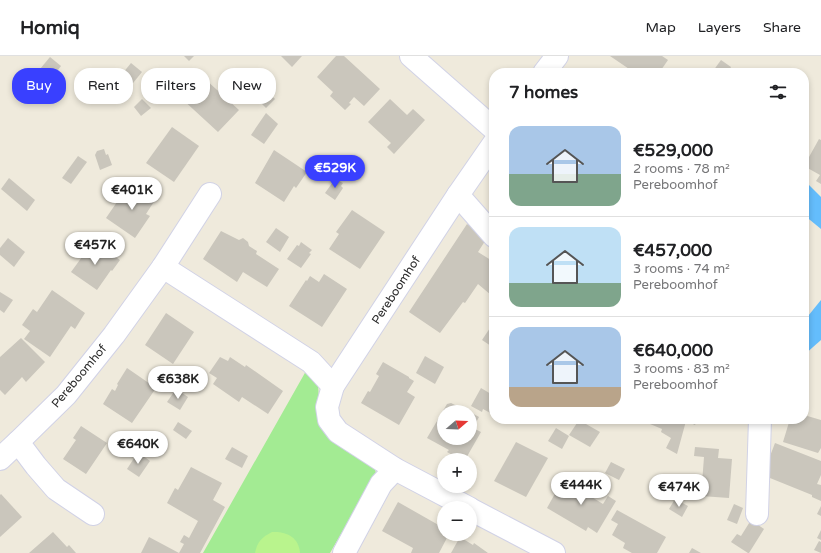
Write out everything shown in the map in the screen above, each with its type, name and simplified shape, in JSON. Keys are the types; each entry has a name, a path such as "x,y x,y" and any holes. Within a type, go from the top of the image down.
{"street":[{"path":"411,56 489,125"},
{"path":"548,68 557,56"},
{"name":"Pereboomhof","path":"456,501 395,469 338,432 329,420 327,407 333,386 489,150"},
{"name":"Pereboomhof","path":"0,459 66,395 114,335 163,267 210,194"},
{"path":"458,195 489,230"},
{"path":"163,267 311,362 333,386"},
{"path":"757,514 760,424"},
{"path":"18,442 56,489 93,514"},
{"path":"344,553 381,484 395,469"},
{"name":"Pereboomhof","path":"477,512 554,553"}],"green space":[{"path":"306,371 318,384 320,416 373,463 376,473 330,553 203,553"},
{"path":"272,532 291,536 297,543 300,553 255,553 260,540"}],"water":[{"path":"809,185 821,197 821,229 809,219"},
{"path":"821,300 821,340 809,351 809,315"}],"building":[{"path":"184,56 194,56 189,61"},
{"path":"281,56 302,56 292,67"},
{"path":"336,56 344,56 380,89 364,106 354,97 349,103 351,104 345,110 330,96 333,92 317,77"},
{"path":"610,56 662,56 668,60 662,68 628,68"},
{"path":"50,57 61,66 59,68 41,68"},
{"path":"721,60 731,67 730,68 715,68"},
{"path":"131,63 141,71 133,83 133,68 127,68"},
{"path":"210,84 218,91 218,104 232,104 239,110 218,132 188,104 210,104"},
{"path":"390,99 407,115 413,109 425,120 394,154 387,147 391,143 368,122"},
{"path":"141,100 141,104 147,104 151,108 141,116 134,107"},
{"path":"262,104 270,104 266,108"},
{"path":"266,113 278,124 264,144 251,135"},
{"path":"172,127 199,146 174,182 146,163"},
{"path":"819,139 821,140 821,184 816,181 820,175 809,169 809,157"},
{"path":"104,149 106,155 108,154 112,165 100,170 95,155 97,151"},
{"path":"274,150 307,172 296,188 294,186 284,202 255,183"},
{"path":"78,156 87,162 71,184 62,178"},
{"path":"9,178 35,200 27,211 1,189"},
{"path":"335,179 343,183 341,186 343,188 335,200 325,193"},
{"path":"139,185 157,197 146,214 150,216 135,238 106,218 126,189 132,194"},
{"path":"352,210 385,232 360,269 329,249 339,234 336,232"},
{"path":"467,224 487,238 478,252 489,259 489,293 478,284 465,303 463,302 440,333 409,312"},
{"path":"276,228 289,237 280,252 266,242"},
{"path":"221,231 239,240 243,238 248,242 249,246 257,251 256,254 279,269 267,287 243,272 237,282 203,259"},
{"path":"8,238 25,252 14,267 0,255 0,248"},
{"path":"93,242 120,260 97,290 71,272"},
{"path":"301,242 312,250 309,253 311,254 301,268 287,259"},
{"path":"324,274 347,289 322,327 289,306 310,276 319,282"},
{"path":"52,290 85,313 75,329 71,326 50,357 24,339 30,331 22,325 33,309 37,312"},
{"path":"0,292 13,300 4,313 0,310"},
{"path":"166,313 194,332 173,364 145,345"},
{"path":"489,330 489,345 482,340"},
{"path":"21,338 45,362 26,382 22,377 5,395 0,390 0,357"},
{"path":"425,356 444,367 435,384 416,373"},
{"path":"220,357 228,361 230,357 245,367 246,365 283,391 268,414 242,397 239,402 213,384 217,378 209,373"},
{"path":"383,362 414,381 407,392 415,397 399,425 361,403 368,391 370,392 379,376 376,374"},
{"path":"127,368 156,388 132,423 103,404 112,389 115,391 118,385 117,384"},
{"path":"481,388 489,393 489,412 483,409 482,412 477,409 477,405 472,405"},
{"path":"176,389 188,397 180,410 167,402"},
{"path":"451,403 455,405 446,405"},
{"path":"809,416 821,420 821,448 818,453 783,442 788,424 809,424"},
{"path":"437,421 437,443 427,438"},
{"path":"178,422 192,431 186,439 173,430"},
{"path":"576,424 586,424 600,432 590,447 569,435"},
{"path":"650,424 685,424 677,454 666,448 671,438 661,432 662,429"},
{"path":"81,426 107,443 86,474 63,459 76,440 73,438"},
{"path":"556,428 569,436 562,449 548,441"},
{"path":"477,430 481,432 477,439"},
{"path":"516,442 548,458 526,497 494,481"},
{"path":"775,443 821,461 821,475 817,484 821,485 821,501 812,497 812,495 765,476 767,464"},
{"path":"440,445 474,445 469,453 449,453 447,452 449,450"},
{"path":"232,447 248,456 242,468 225,459"},
{"path":"695,447 719,449 718,458 732,459 729,498 701,496 704,457 694,456"},
{"path":"138,452 150,461 139,477 127,469"},
{"path":"611,462 625,469 619,480 605,473"},
{"path":"191,467 222,483 213,500 225,507 200,553 179,553 184,544 180,542 184,535 189,538 198,521 167,503 175,488 178,490"},
{"path":"562,481 573,487 576,482 581,481 592,486 593,490 590,496 603,504 608,496 616,501 597,533 588,527 586,531 547,508"},
{"path":"1,494 22,517 0,537 0,495"},
{"path":"675,499 688,506 682,517 669,509"},
{"path":"398,502 437,524 437,541 445,541 439,553 411,553 413,548 382,531"},
{"path":"734,504 743,508 737,524 727,520"},
{"path":"821,506 821,516 817,514"},
{"path":"617,510 666,537 657,553 632,553 623,548 625,543 612,535 618,524 611,520"},
{"path":"751,520 764,529 748,553 731,542 737,534 741,536"},
{"path":"821,530 821,540 817,538"},
{"path":"53,532 67,547 69,545 76,553 29,553"},
{"path":"149,537 179,553 141,553"},
{"path":"458,541 466,541 473,545 474,543 488,553 451,553"},
{"path":"819,541 821,542 821,553 814,550"},
{"path":"692,548 701,553 689,553"}]}
